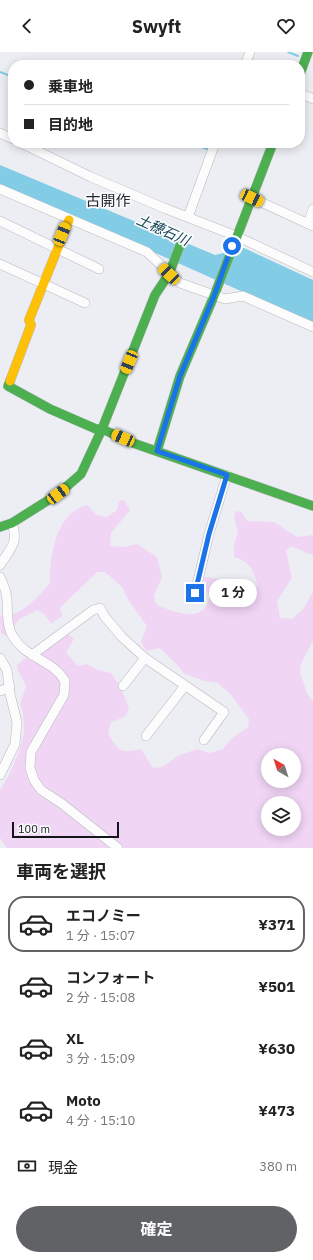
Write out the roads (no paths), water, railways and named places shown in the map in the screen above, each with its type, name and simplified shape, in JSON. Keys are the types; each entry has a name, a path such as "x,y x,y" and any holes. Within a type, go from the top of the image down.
{"street":[{"path":"31,148 91,177 236,236 313,272"},
{"path":"188,217 213,148"},
{"path":"157,451 180,376 214,296 232,246 271,148"},
{"path":"0,189 68,220 147,252 180,283 225,300 243,296 313,327"},
{"path":"252,198 310,225 313,209"},
{"path":"68,220 29,320 31,325 4,384 50,409 96,429 102,429 157,451 313,506"},
{"path":"0,222 100,269"},
{"path":"0,527 12,523 72,483 84,467 102,429 155,296 169,274 181,243"},
{"path":"0,264 86,303"},
{"path":"195,593 209,534 227,475"},
{"path":"0,565 14,542 15,532 12,523"},
{"path":"0,577 6,591 7,616 10,633 21,648 57,671 65,681 64,695 31,752 30,768 34,780 41,790 61,803 118,848"},
{"path":"0,600 6,591"},
{"path":"32,655 93,610 100,608 117,632 145,658 184,687 224,712 204,740"},
{"path":"0,658 7,670 17,722 15,744 0,775"},
{"path":"123,686 145,658"},
{"path":"0,691 10,687"},
{"path":"146,736 184,687"}],"water":[{"path":"0,165 215,255 244,248 313,280 313,323 0,184"}],"waterway":[{"path":"288,52 298,56"},
{"path":"0,72 8,75"},
{"path":"204,148 207,148"}],"district":[{"name":"古開作","path":"108,200"}],"water label":[{"name":"土穂石川","path":"163,230"}]}
